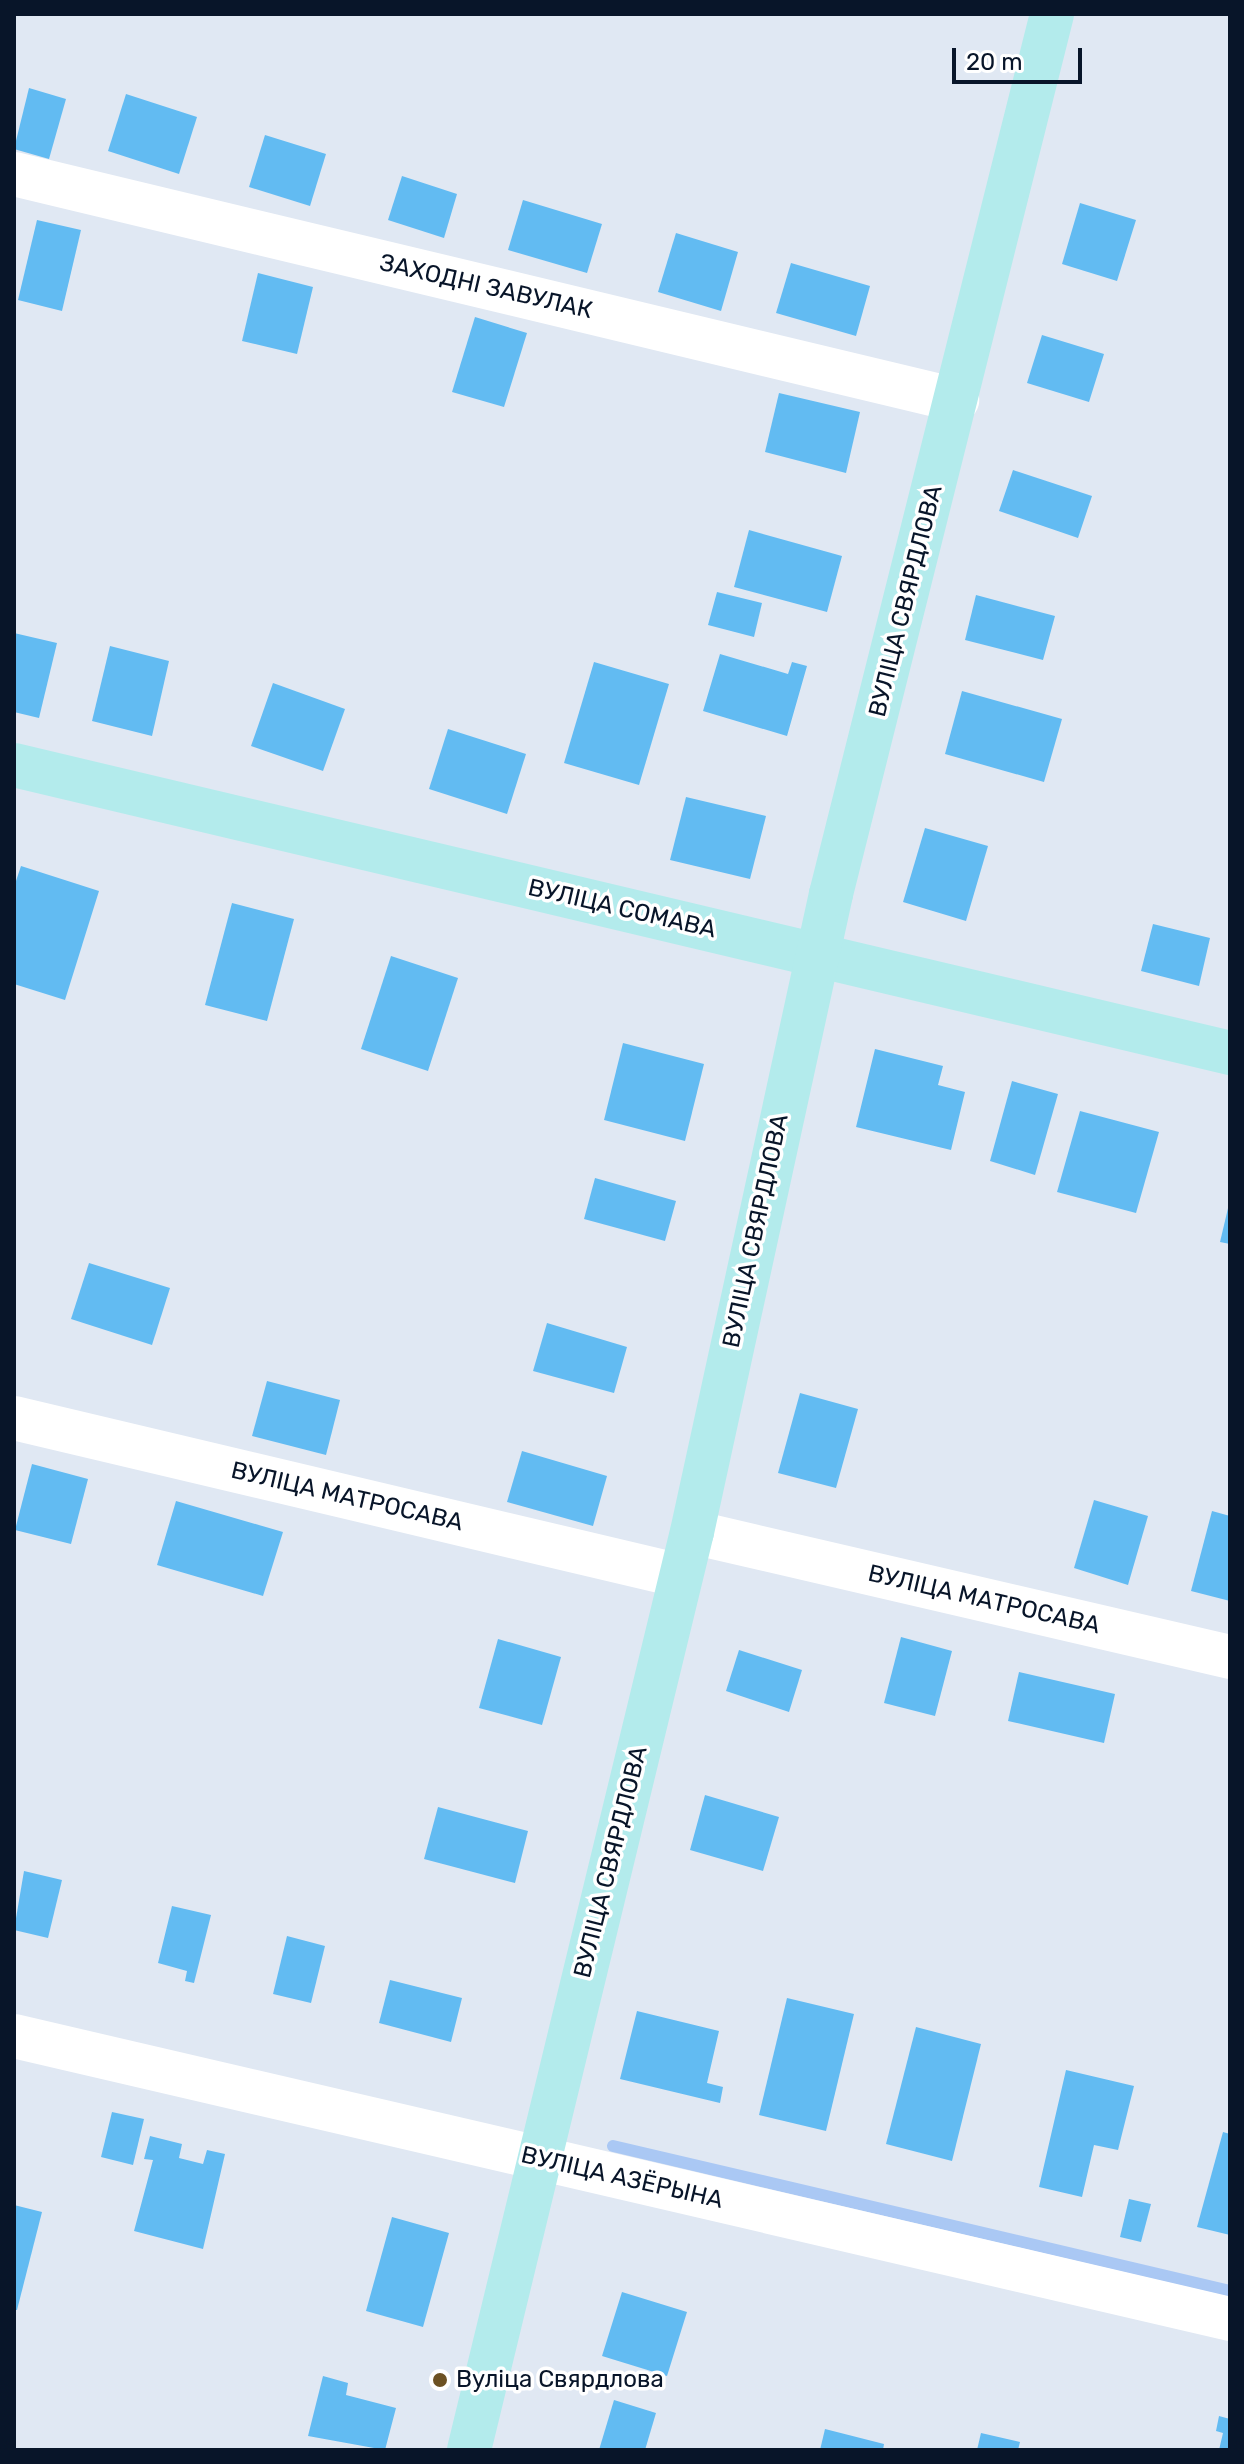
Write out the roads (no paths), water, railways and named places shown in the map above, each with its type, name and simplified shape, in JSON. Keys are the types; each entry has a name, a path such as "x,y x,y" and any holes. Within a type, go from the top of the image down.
{"main road":[{"name":"ВУЛІЦА СВЯРДЛОВА","path":"469,2450 692,1532 818,955 1052,14"},
{"name":"ВУЛІЦА СОМАВА","path":"14,765 1230,1053"}],"street":[{"name":"ЗАХОДНІ ЗАВУЛАК","path":"14,174 957,400"},
{"name":"ВУЛІЦА МАТРОСАВА","path":"14,1418 681,1576"},
{"name":"ВУЛІЦА МАТРОСАВА","path":"692,1532 1230,1657"},
{"name":"ВУЛІЦА АЗЁРЫНА","path":"14,2036 1230,2319"}],"waterway":[{"path":"613,2146 1230,2291"}],"place":[{"name":"Вуліца Свярдлова","path":"440,2380"}]}
